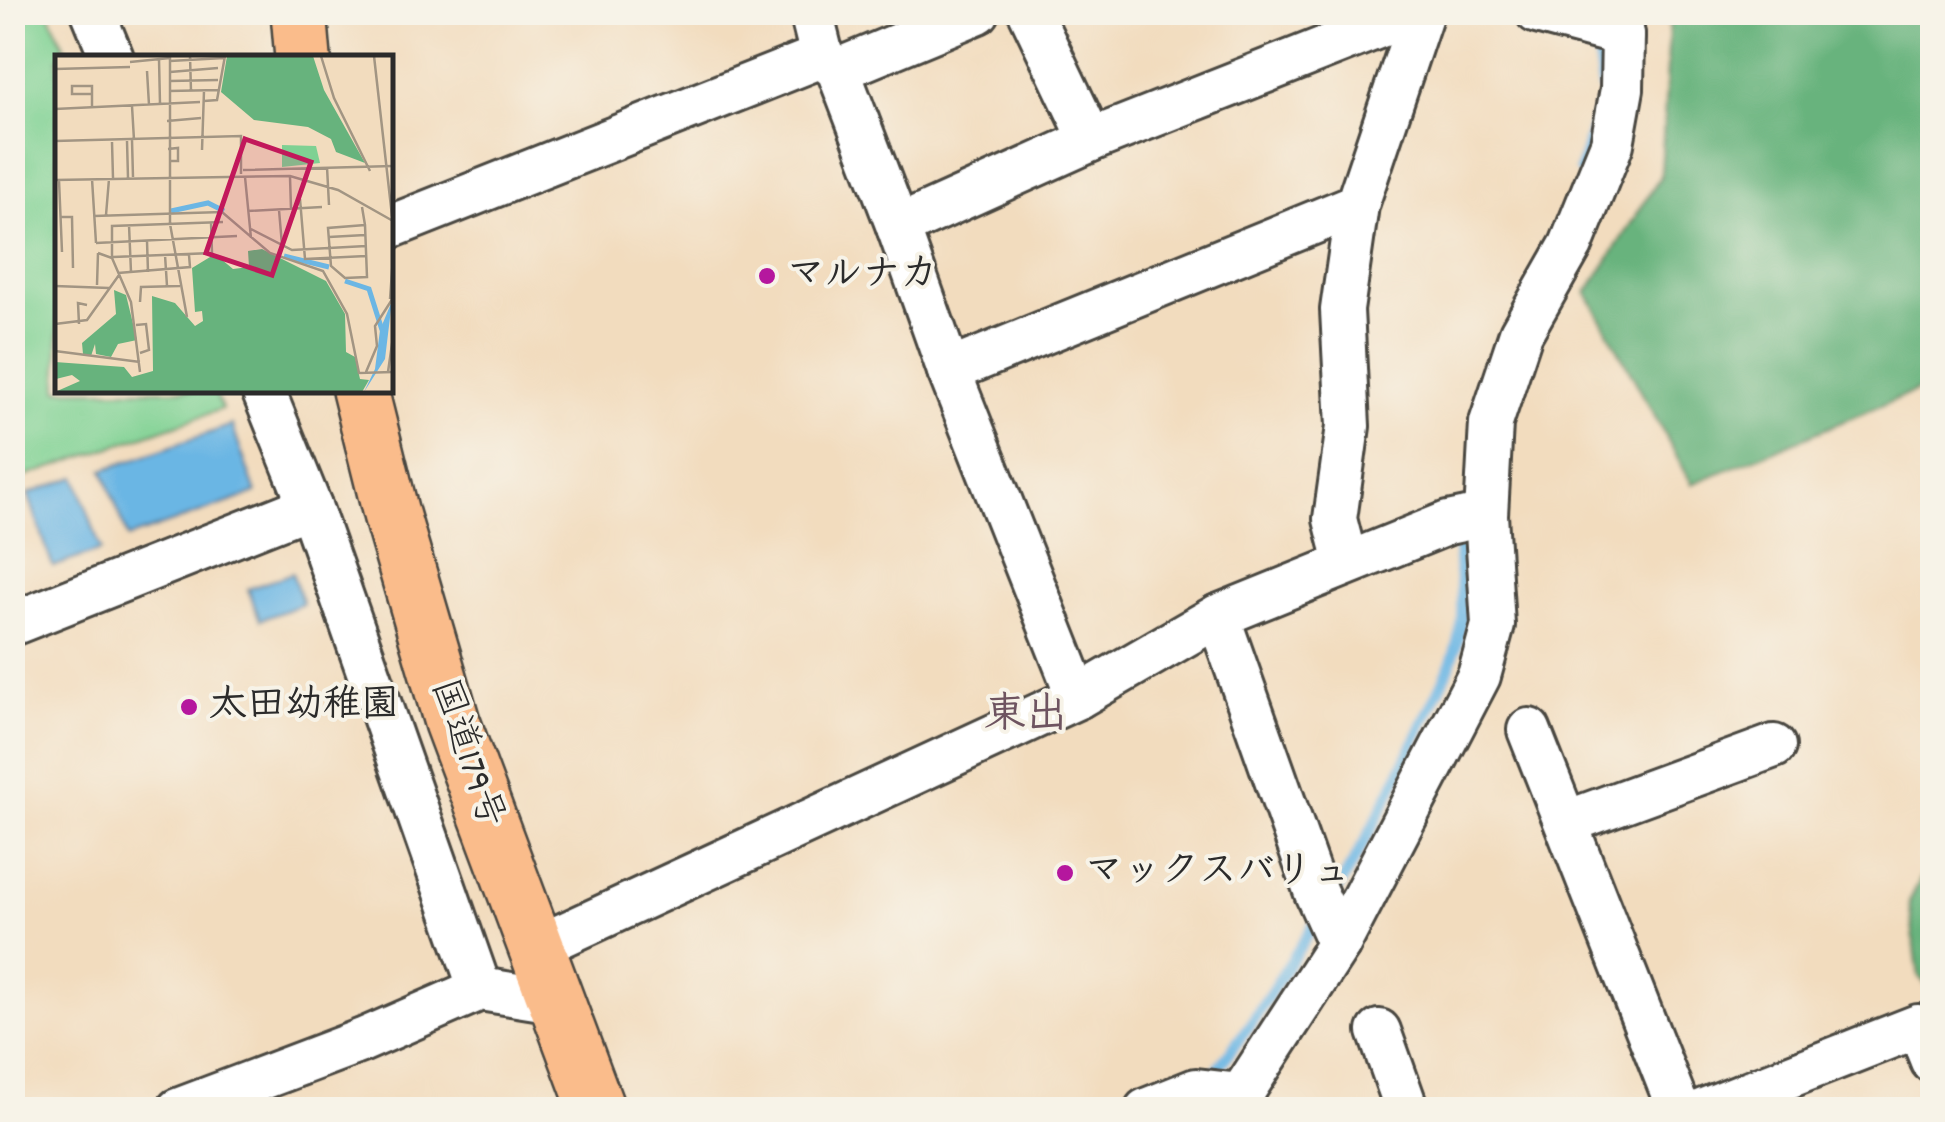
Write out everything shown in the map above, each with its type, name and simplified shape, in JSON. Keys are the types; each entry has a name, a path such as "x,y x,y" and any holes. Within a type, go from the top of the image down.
{"highway":[{"path":"298,12 302,55"},
{"name":"国道179号","path":"361,392 396,532 452,722 597,1110"}],"street":[{"path":"94,12 111,55"},
{"path":"811,12 898,227 948,372 1078,697"},
{"path":"392,226 978,12"},
{"path":"1030,12 1092,140"},
{"path":"898,227 1092,140 1419,12"},
{"path":"1346,562 1335,519 1348,426 1342,310 1357,205 1419,12"},
{"path":"1146,1110 1196,1090 1244,1102 1339,944 1478,676 1493,625 1467,519 1490,423 1521,333 1571,245 1612,144 1622,89 1621,24 1578,24 1537,12"},
{"path":"948,372 1357,205"},
{"path":"265,392 310,506 480,988"},
{"path":"12,624 310,506"},
{"path":"536,948 1078,697 1218,616 1346,562 1467,519"},
{"path":"1218,616 1316,892 1339,944"},
{"path":"1529,730 1678,1110"},
{"path":"1567,822 1774,746"},
{"path":"178,1110 363,1040 480,988 555,1001"},
{"path":"1704,1110 1918,1026 1932,1060"},
{"path":"1379,1030 1408,1110"}],"green space":[{"path":"12,13 49,13 68,55 55,55 55,392 215,392 222,409 13,481"},
{"path":"1670,13 1932,13 1932,401 1926,387 1692,484 1587,293 1661,176"},
{"path":"1932,856 1932,990 1919,977 1909,902"}],"water":[{"path":"232,425 256,493 128,538 103,470"},
{"path":"76,477 101,550 53,567 28,494"},
{"path":"292,573 303,604 260,620 248,589"}],"waterway":[{"path":"1596,38 1603,89"},
{"path":"1580,170 1599,107"},
{"path":"1330,901 1380,814 1454,654 1462,618 1460,530"},
{"path":"1207,1083 1252,1022 1317,920"}],"place":[{"name":"マルナカ","path":"767,276"},
{"name":"太田幼稚園","path":"189,707"},
{"name":"マックスバリュ","path":"1065,873"}],"district":[{"name":"東出","path":"1026,718"}]}
